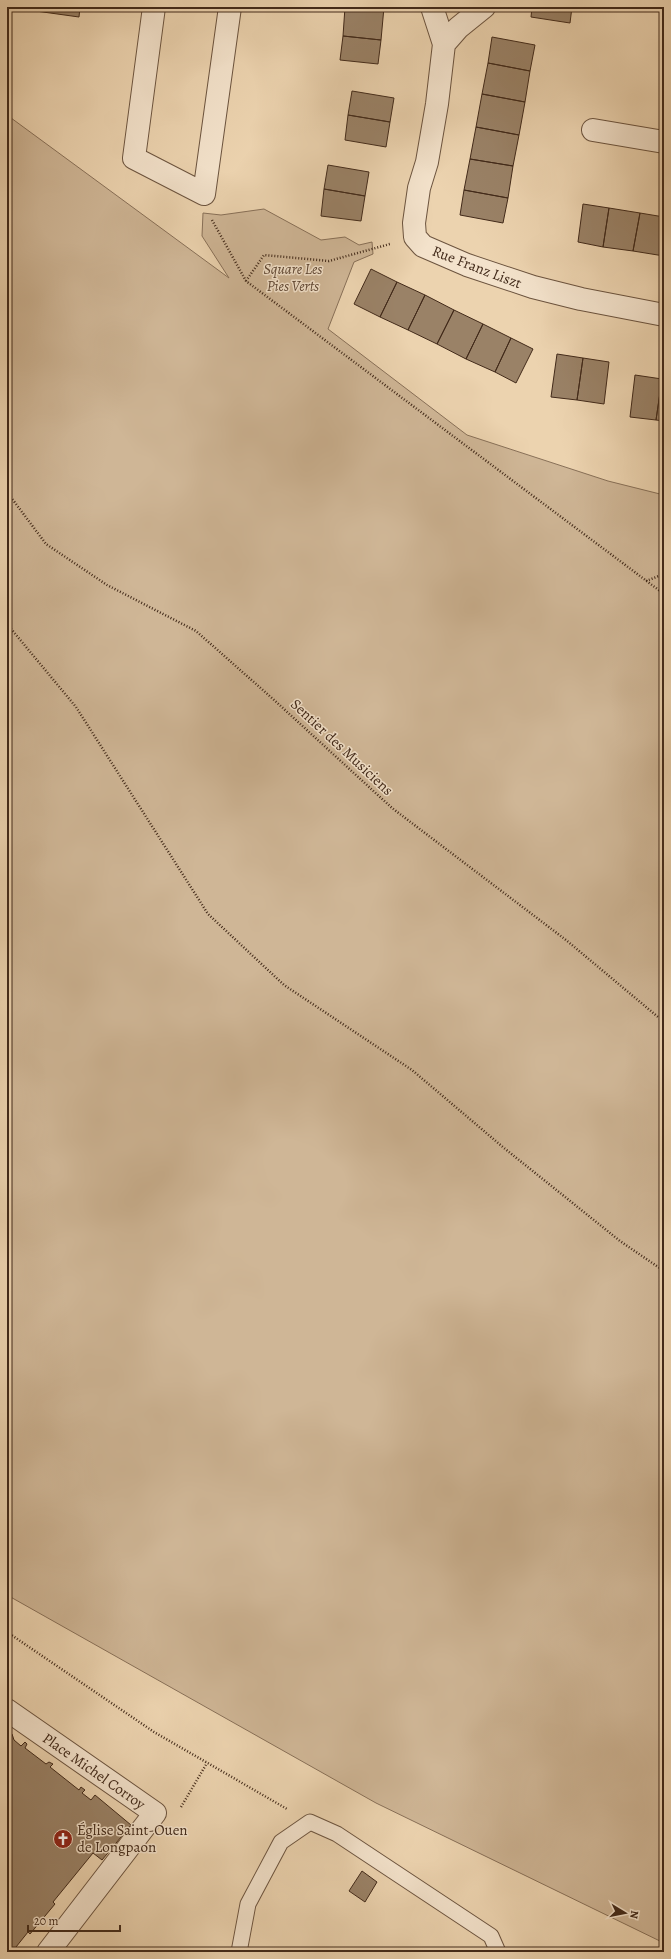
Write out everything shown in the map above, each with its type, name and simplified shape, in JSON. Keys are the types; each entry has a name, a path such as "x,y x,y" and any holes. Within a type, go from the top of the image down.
{"street":[{"path":"154,7 134,158 204,194 230,7"},
{"name":"Rue Franz Liszt","path":"432,7 444,44 437,104 427,162 419,188 414,223 415,237 423,246 467,265 534,287 581,300 664,316"},
{"path":"444,44 458,28 484,7"},
{"path":"594,130 664,142"},
{"name":"Place Michel Corroy","path":"7,1710 155,1813 48,1952"}],"lane":[{"path":"240,1952 248,1904 281,1842 310,1822 337,1834 491,1936 498,1952"}],"path":[{"path":"204,194 208,214 246,280 664,594"},
{"path":"246,280 264,255 329,261 415,237"},
{"name":"Sentier des Musiciens","path":"7,492 46,544 107,585 196,631 392,808 566,940 664,1022"},
{"path":"646,581 664,574"},
{"path":"7,624 76,707 208,914 284,985 412,1070 504,1148 608,1231 664,1271"},
{"path":"7,1632 154,1732 310,1822"}],"green space":[{"name":"Square Les Pies Verts","path":"7,115 229,278 202,236 203,213 221,215 264,209 321,240 345,237 359,245 372,242 373,254 354,262 328,329 467,435 608,481 664,495 664,1943 376,1803 7,1595"}],"building":[{"path":"7,7 80,7 79,17"},
{"path":"345,7 384,7 381,40 343,36"},
{"path":"532,7 572,7 570,23 531,17"},
{"path":"343,36 381,40 378,64 340,60"},
{"path":"492,37 535,45 530,71 488,63"},
{"path":"488,63 530,71 525,102 482,94"},
{"path":"352,91 394,98 390,122 348,115"},
{"path":"482,94 525,102 519,135 476,127"},
{"path":"348,115 390,122 386,147 345,140"},
{"path":"476,127 519,135 513,166 470,159"},
{"path":"470,159 513,166 508,198 464,190"},
{"path":"328,165 369,172 365,196 324,189"},
{"path":"324,189 365,196 361,221 321,216"},
{"path":"464,190 508,198 503,223 460,215"},
{"path":"583,204 609,208 603,247 578,242"},
{"path":"609,208 640,213 633,251 603,247"},
{"path":"640,213 664,217 664,256 633,251"},
{"path":"371,269 397,282 380,317 354,304"},
{"path":"397,282 425,295 408,330 380,317"},
{"path":"425,295 454,310 437,344 408,330"},
{"path":"454,310 483,324 466,359 437,344"},
{"path":"483,324 511,338 495,372 466,359"},
{"path":"511,338 533,349 516,383 495,372"},
{"path":"557,354 583,358 577,400 551,397"},
{"path":"583,358 609,362 604,404 577,400"},
{"path":"635,375 662,379 656,420 630,417"},
{"path":"662,379 664,379 664,421 656,420"},
{"name":"Église Saint-Ouen de Longpaon","path":"7,1733 12,1734 14,1740 21,1746 25,1742 27,1744 25,1748 46,1764 49,1762 53,1764 50,1767 79,1790 81,1787 85,1790 82,1793 91,1800 95,1795 131,1825 102,1860 93,1853 53,1902 55,1904 30,1934 28,1932 12,1952 7,1952"},
{"path":"362,1871 377,1882 365,1902 349,1891"}],"place":[{"name":"Église Saint-Ouen de Longpaon","path":"63,1839"}]}
